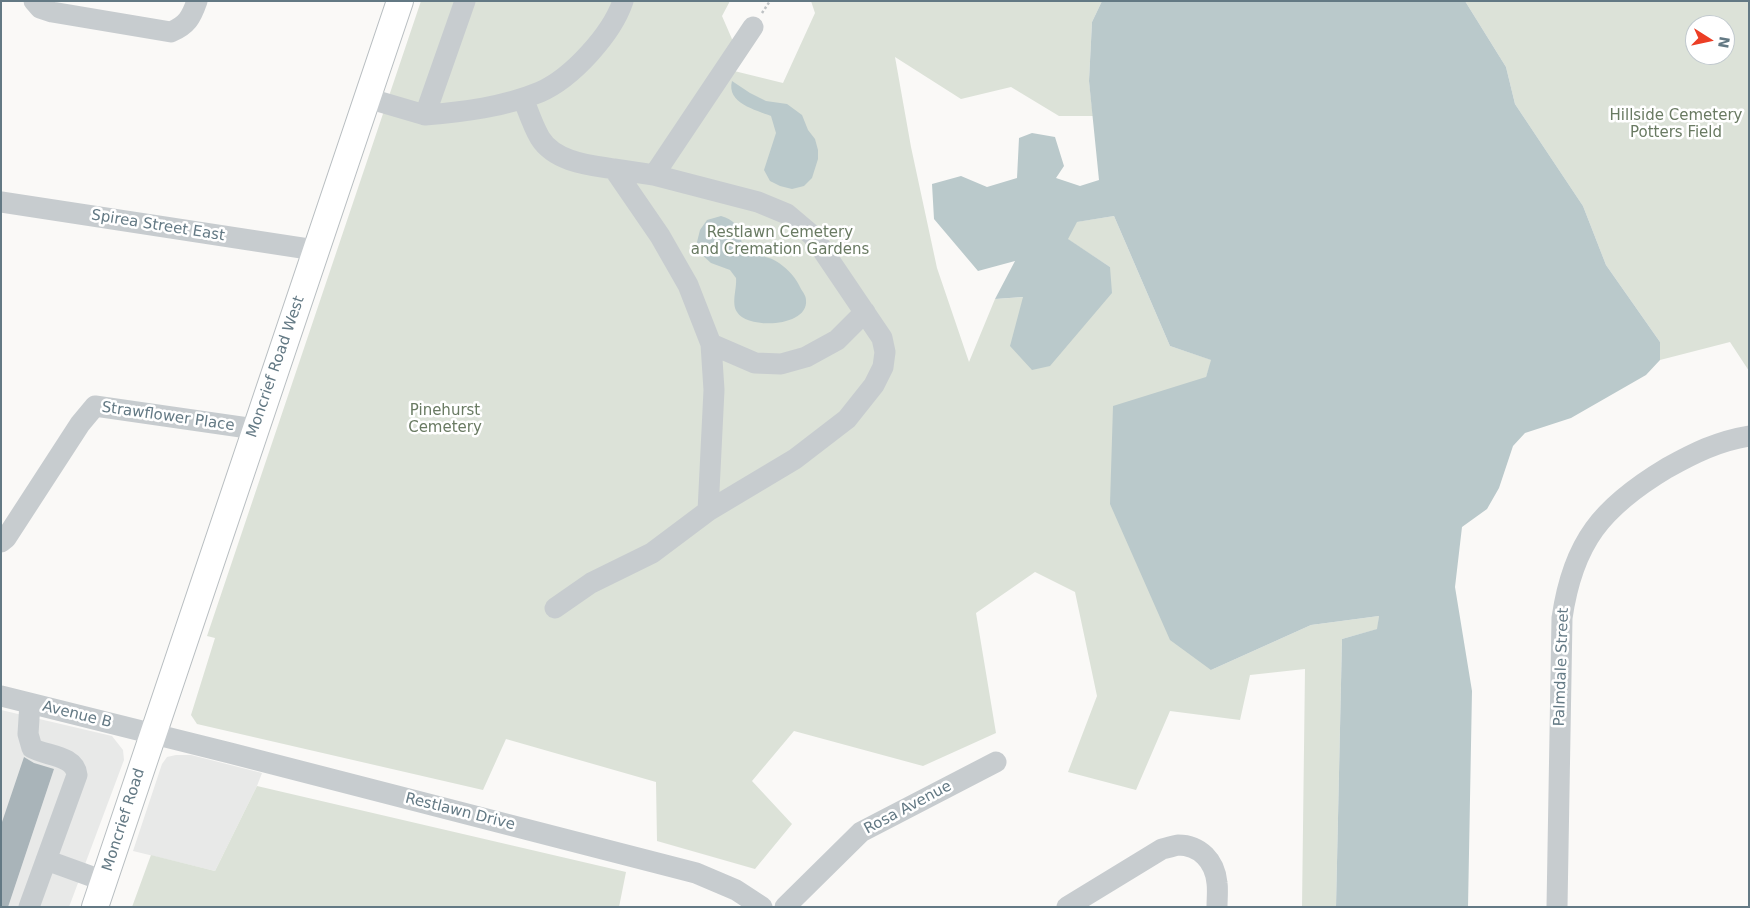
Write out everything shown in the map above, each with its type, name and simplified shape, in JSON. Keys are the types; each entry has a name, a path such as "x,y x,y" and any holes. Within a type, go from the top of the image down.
{"main road":[{"name":"Moncrief Road West","path":"153,734 400,1"},
{"name":"Moncrief Road","path":"95,907 153,734"}],"street":[{"path":"34,1 40,8 52,12 170,32 182,27 192,15 197,1"},
{"path":"425,115 465,1"},
{"path":"367,98 425,115 460,112 523,98 542,91 569,73 598,46 620,11 623,1"},
{"path":"654,175 753,27"},
{"path":"523,98 540,139 553,151 570,160 654,175 758,202 787,214 813,236 882,338 885,352 883,367 874,385 847,419 795,459 708,511 652,553 591,582 555,608"},
{"path":"614,169 660,236 688,285 711,344 714,390 708,511"},
{"name":"Spirea Street East","path":"1,202 316,250"},
{"path":"711,344 755,363 780,364 806,357 836,340 865,312"},
{"name":"Strawflower Place","path":"1,542 6,538 80,424 95,406 255,429"},
{"name":"Palmdale Street","path":"1557,907 1562,618 1572,570 1582,549 1604,516 1641,484 1691,454 1712,444 1749,436"},
{"name":"Avenue B","path":"1,696 153,734"},
{"path":"29,907 77,775 76,768 70,761 32,748 28,734 30,703"},
{"name":"Restlawn Drive","path":"153,734 696,873 736,890 762,907"},
{"name":"Rosa Avenue","path":"785,907 861,832 996,762"},
{"path":"1067,907 1162,849 1177,845 1202,851 1212,864 1217,882 1217,907"},
{"path":"46,860 104,881"}],"shaded area":[{"path":"1102,1 1465,1 1506,67 1515,104 1583,206 1606,265 1660,342 1660,360 1646,375 1571,418 1525,433 1513,446 1499,488 1487,509 1462,527 1455,587 1472,691 1468,907 1336,907 1342,639 1377,629 1379,616 1311,625 1211,670 1170,640 1110,504 1113,406 1206,377 1211,360 1170,346 1114,216 1077,222 1068,239 1110,267 1112,293 1050,366 1032,370 1010,346 1023,297 995,299 1015,261 978,271 934,219 932,184 961,176 987,187 1017,178 1019,138 1032,133 1055,137 1064,166 1056,178 1080,186 1099,180 1089,81 1092,22"},
{"path":"732,81 766,101 787,104 802,115 808,130 815,139 818,150 818,159 812,178 804,186 792,189 770,181 764,170 776,133 771,116 750,108 738,100 733,95 731,89"},
{"path":"721,216 729,219 738,228 742,243 747,250 775,261 786,268 794,278 806,299 804,309 798,316 777,323 764,323 753,322 743,318 737,312 734,300 736,278 730,270 711,263 700,253 697,242 700,230 707,220"},
{"path":"1,710 112,736 123,750 124,760 69,907 1,907"},
{"path":"191,755 262,773 215,871 133,851 162,764 167,757"}],"green space":[{"path":"421,1 730,1 722,16 735,46 718,67 783,83 815,13 811,1 1102,1 1092,22 1089,81 1093,116 1059,116 1011,87 961,99 895,57 911,147 937,268 969,362 995,299 1024,297 1110,267 1067,239 1076,222 1114,216 1170,346 1212,360 1206,377 1211,670 1311,625 1379,616 1378,629 1342,639 1336,907 1302,907 1305,669 1250,675 1240,720 1170,711 1136,790 1068,772 1097,696 1075,592 1035,572 976,613 996,733 923,766 794,731 752,781 792,824 755,869 657,841 656,782 506,739 483,790 197,724 191,715 215,638 207,636"},
{"name":"Hillside Cemetery Potters Field","path":"1465,1 1749,1 1749,371 1730,342 1660,360 1660,342 1606,265 1583,206 1515,104 1506,67"},
{"path":"257,786 626,872 619,907 132,907 151,855 215,871"}],"building":[{"path":"24,757 34,763 54,769 8,907 1,907 1,825"}],"park label":[{"name":"Restlawn Cemetery and Cremation Gardens","path":"780,242"},
{"name":"Pinehurst Cemetery","path":"445,420"}]}
